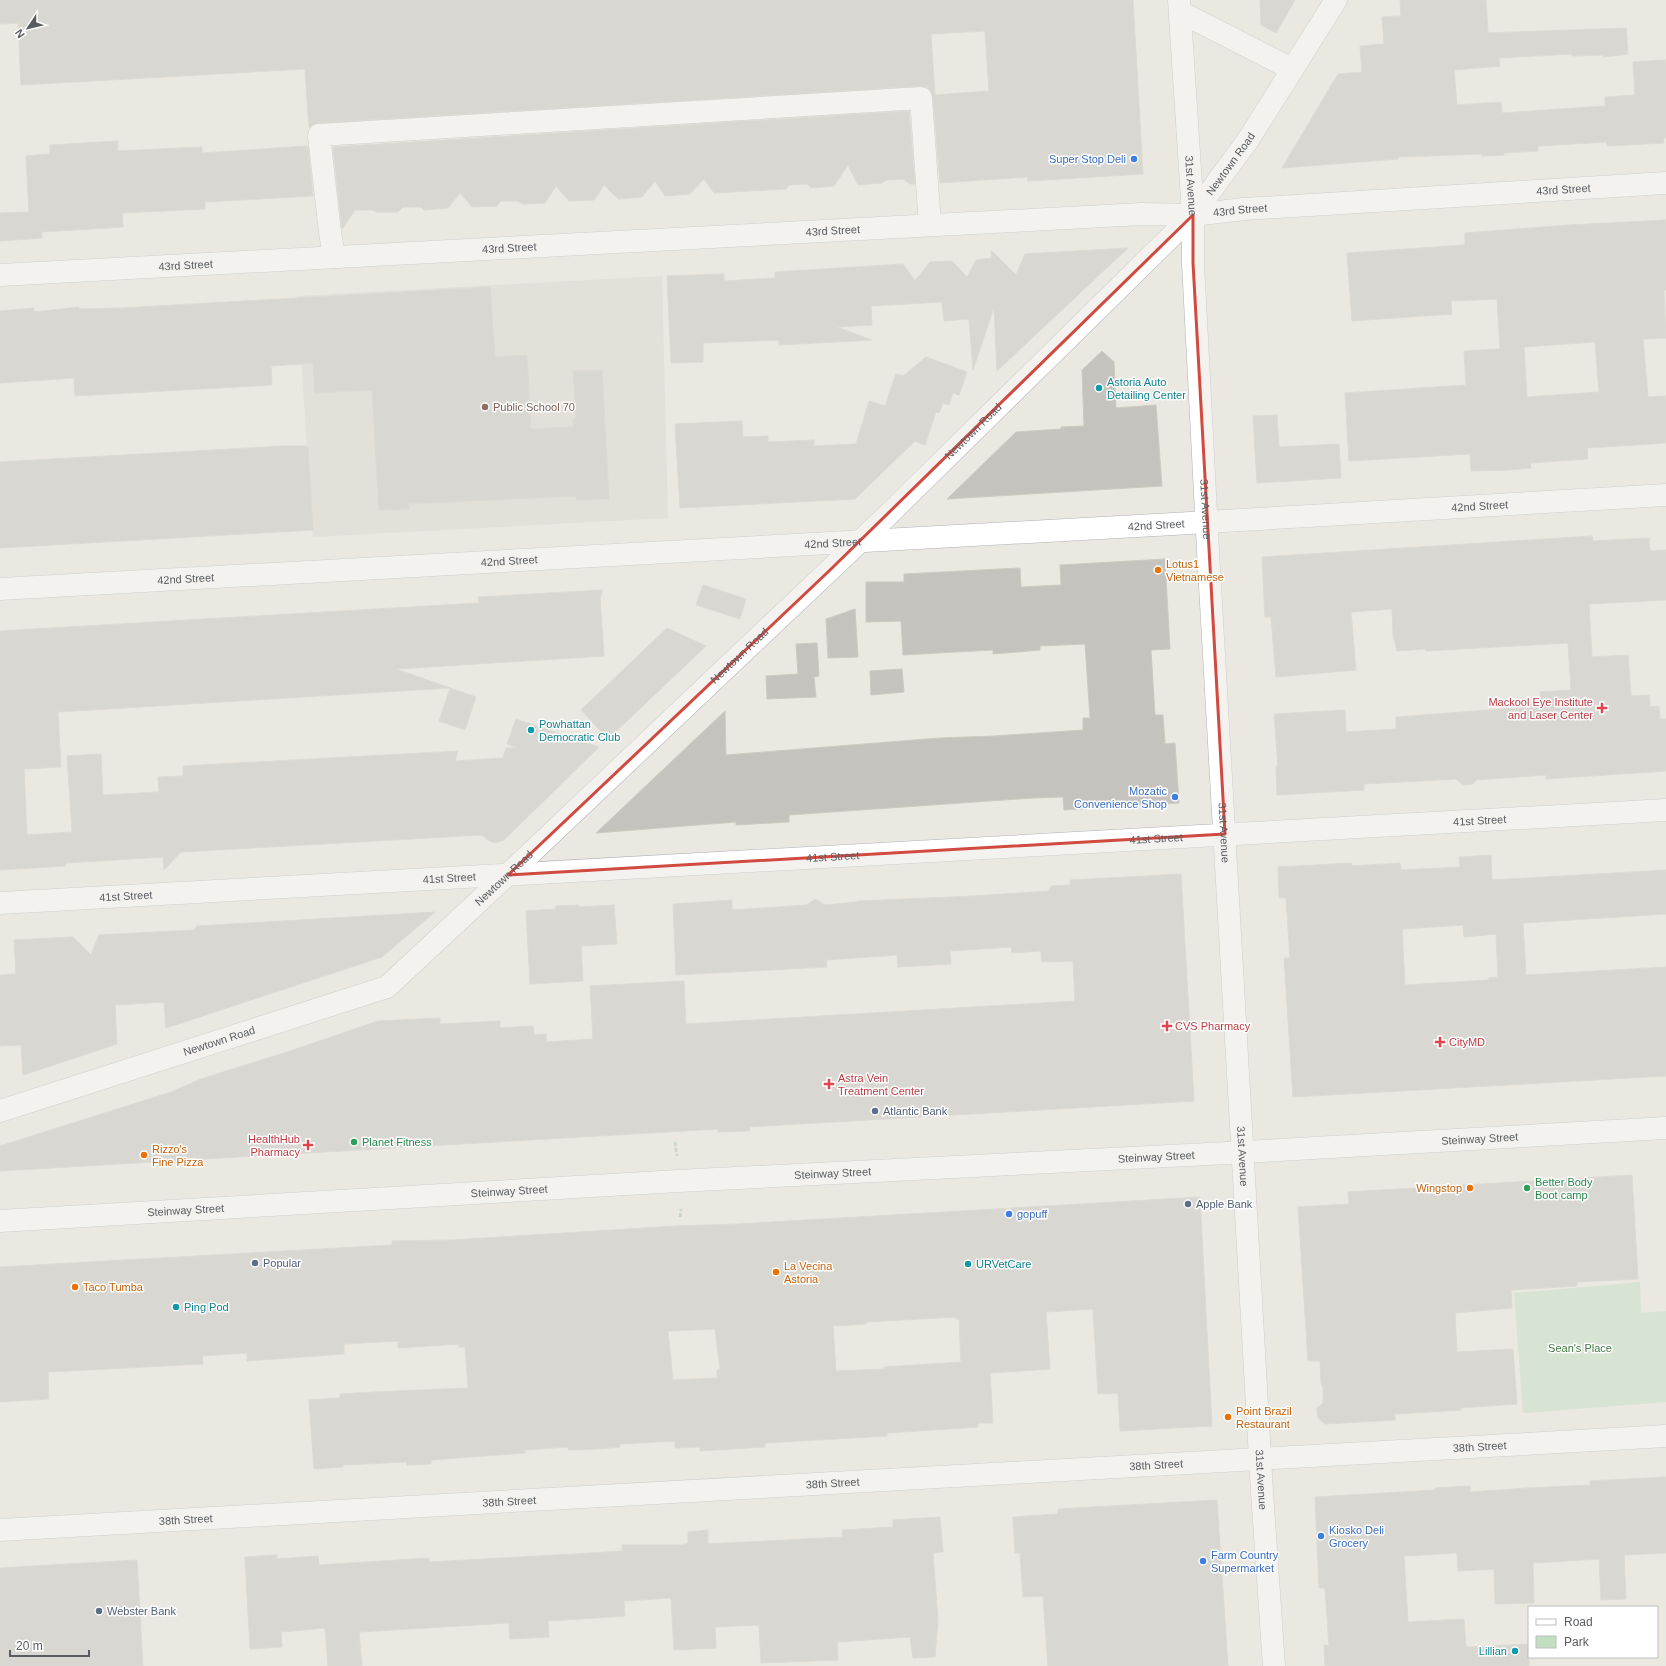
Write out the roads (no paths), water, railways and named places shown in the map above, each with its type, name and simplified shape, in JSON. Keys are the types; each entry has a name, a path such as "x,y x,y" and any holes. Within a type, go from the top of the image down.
{"street":[{"name":"Newtown Road","path":"0,1111 387,987 861,540 1193,215 1248,140 1336,0"},
{"path":"1180,6 1292,70"},
{"name":"31st Avenue","path":"1180,6 1193,215 1193,263 1260,1459 1274,1666"},
{"path":"334,257 319,135 913,98 921,98 930,225"},
{"name":"43rd Street","path":"0,275 1142,214 1193,215 1244,209 1666,183"},
{"name":"42nd Street","path":"0,589 1666,495"},
{"name":"41st Street","path":"0,903 1666,810"},
{"name":"Steinway Street","path":"0,1221 678,1181 1243,1152 1666,1128"},
{"name":"38th Street","path":"0,1530 1666,1436"}],"place":[{"name":"Super Stop Deli","path":"1134,159"},
{"name":"Astoria Auto Detailing Center","path":"1099,388"},
{"name":"Public School 70","path":"485,407"},
{"name":"Lotus1 Vietnamese","path":"1158,570"},
{"name":"Mackool Eye Institute and Laser Center","path":"1602,708"},
{"name":"Powhattan Democratic Club","path":"531,730"},
{"name":"Mozatic Convenience Shop","path":"1175,797"},
{"name":"CVS Pharmacy","path":"1167,1026"},
{"name":"CityMD","path":"1440,1042"},
{"name":"Astra Vein Treatment Center","path":"829,1084"},
{"name":"Atlantic Bank","path":"875,1111"},
{"name":"Planet Fitness","path":"354,1142"},
{"name":"HealthHub Pharmacy","path":"308,1145"},
{"name":"Rizzo's Fine Pizza","path":"144,1155"},
{"name":"Wingstop","path":"1470,1188"},
{"name":"Better Body Boot camp","path":"1527,1188"},
{"name":"Apple Bank","path":"1188,1204"},
{"name":"gopuff","path":"1009,1214"},
{"name":"Popular","path":"255,1263"},
{"name":"URVetCare","path":"968,1264"},
{"name":"La Vecina Astoria","path":"776,1272"},
{"name":"Taco Tumba","path":"75,1287"},
{"name":"Ping Pod","path":"176,1307"},
{"name":"Point Brazil Restaurant","path":"1228,1417"},
{"name":"Kiosko Deli Grocery","path":"1321,1536"},
{"name":"Farm Country Supermarket","path":"1203,1561"},
{"name":"Webster Bank","path":"99,1611"},
{"name":"Lillian","path":"1515,1651"}],"park label":[{"name":"Sean's Place","path":"1580,1348"}]}
